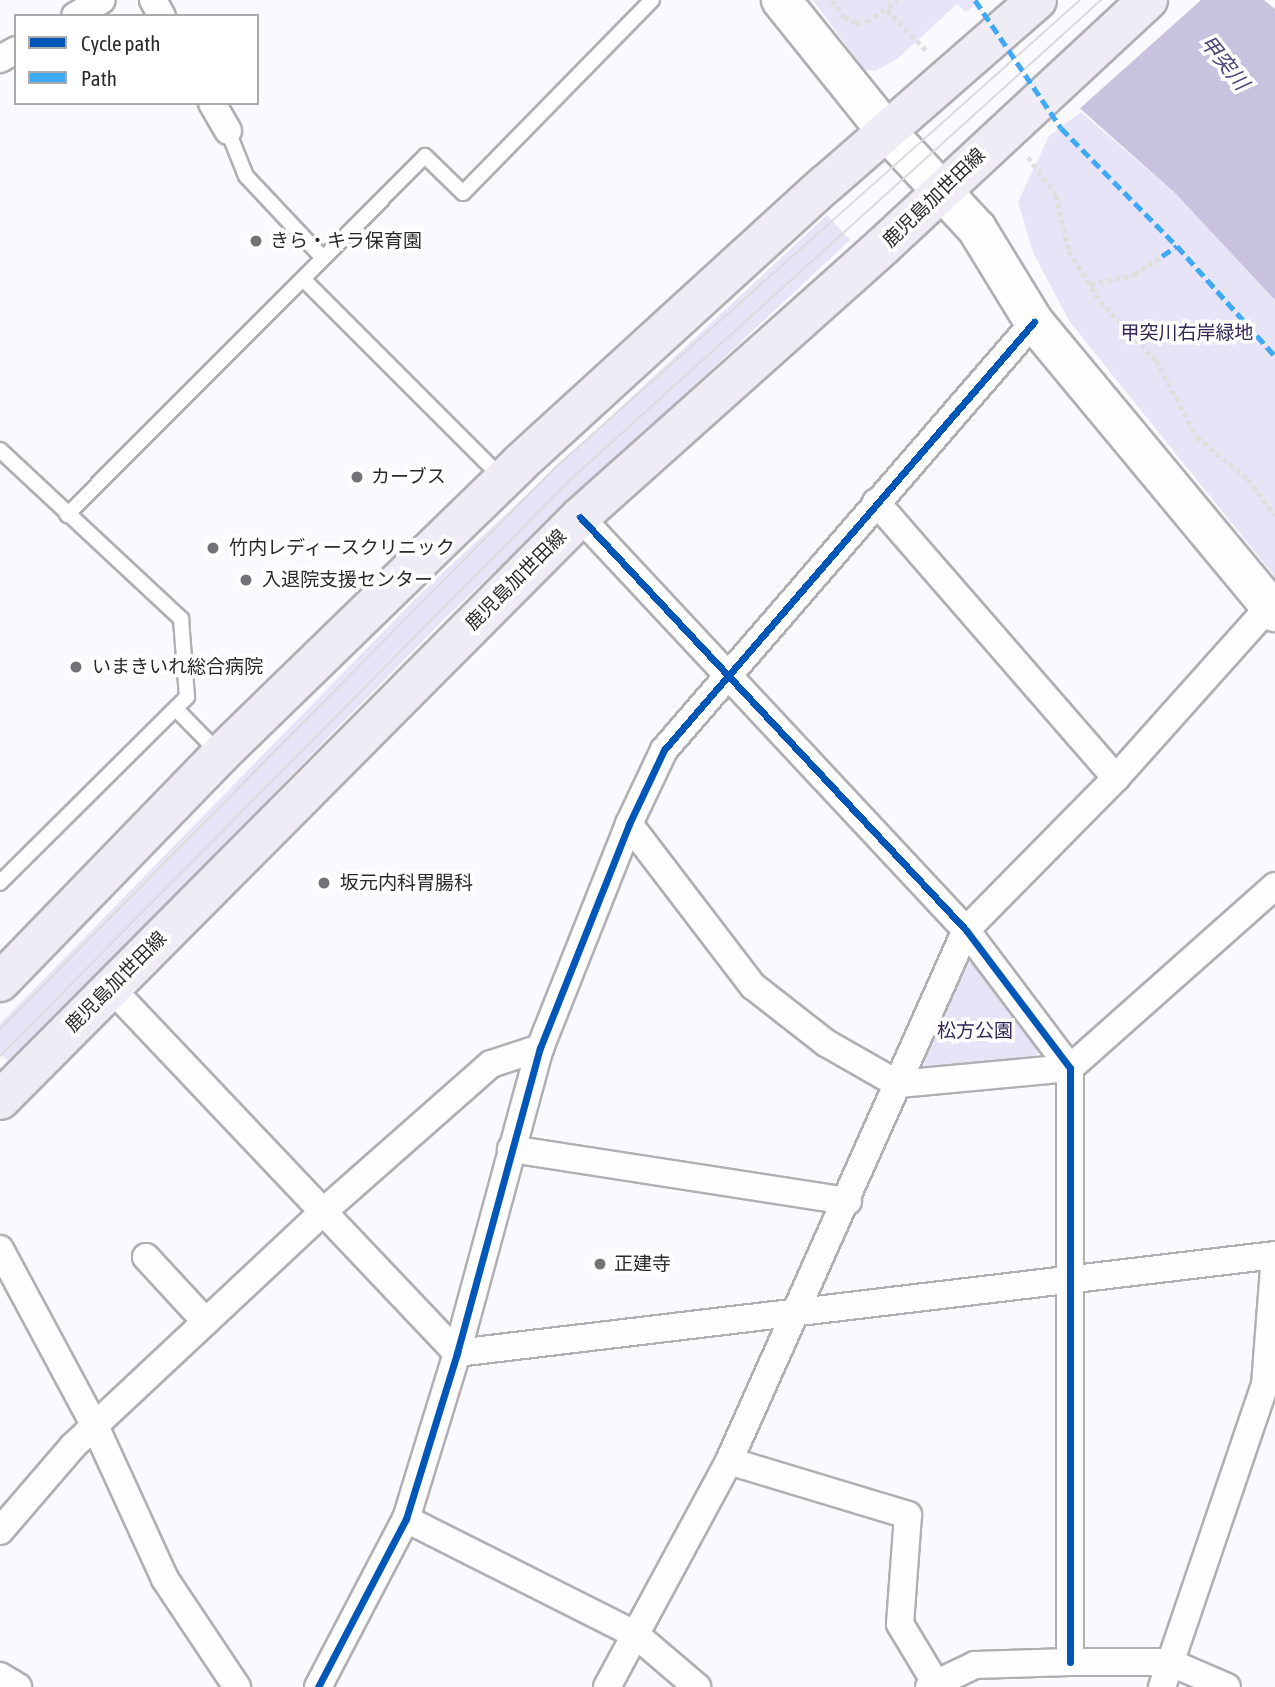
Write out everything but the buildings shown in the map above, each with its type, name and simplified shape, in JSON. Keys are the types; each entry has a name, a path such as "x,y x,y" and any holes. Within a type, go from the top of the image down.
{"main road":[{"path":"5,967 504,480 887,132 1037,0"},
{"name":"鹿児島加世田線","path":"0,1100 579,517 943,191 1030,106 1148,0"}],"street":[{"path":"78,14 102,0"},
{"path":"607,1687 729,1461 800,1309 966,930 1116,778 1273,609 1034,322 977,229 887,132 781,0"},
{"path":"213,105 228,131"},
{"path":"318,1687 406,1519 457,1353 540,1048 629,824 664,750 1034,322"},
{"path":"876,502 1116,778"},
{"path":"579,517 966,930 1070,1068 1070,1662"},
{"path":"629,824 753,986 826,1044 898,1084 1070,1068 1275,886"},
{"path":"111,988 457,1353"},
{"path":"0,1531 95,1426 324,1211 491,1064 540,1048"},
{"path":"511,1149 848,1201"},
{"path":"0,1249 95,1426 165,1579 237,1687"},
{"path":"457,1353 800,1309 1275,1255 1263,1430 1165,1675"},
{"path":"146,1257 206,1322"},
{"path":"729,1461 908,1516 900,1624 932,1685 975,1665 1070,1662 1165,1675 1227,1687"},
{"path":"406,1519 635,1634 697,1687"},
{"path":"0,1676 18,1687"}],"lane":[{"path":"67,515 425,156 463,193 652,0"},
{"path":"228,131 246,176 323,258"},
{"path":"303,279 504,480"},
{"path":"0,450 181,619 187,697 0,883"},
{"path":"176,709 221,754"}],"path":[{"path":"832,0 844,17 856,23 887,10 897,0"},
{"path":"887,10 926,50"},
{"path":"1026,154 1056,195 1069,251 1090,284 1156,360 1197,437 1248,480 1275,516"},
{"path":"1090,284 1135,275 1162,256"}],"green space":[{"path":"813,0 979,0 966,12 957,4 897,59 875,71 864,69"},
{"name":"甲突川右岸緑地","path":"1081,112 1175,193 1275,300 1275,577 1069,321 1033,252 1018,202 1049,136"},
{"path":"827,215 850,240 445,618 10,1063 0,1053 0,1024 421,593"},
{"name":"松方公園","path":"973,963 1039,1051 1031,1065 933,1073 922,1062 960,964"}],"water":[{"name":"甲突川","path":"1001,0 1264,0 1275,9 1275,300 1175,193 1075,104"}],"pier":[{"path":"997,0 1201,0 1077,111"}],"tram line":[{"path":"0,1029 557,466 1080,0"},
{"path":"0,1056 570,480 1101,0"}],"marked path":[{"path":"975,0 1061,128 1177,246 1275,356"},
{"path":"1162,256 1177,246"}],"cycle path":[{"path":"318,1687 406,1519 457,1353 540,1048 629,824 664,750 1034,322"},
{"path":"580,517 966,930 1070,1068 1070,1662"}],"place":[{"name":"きら・キラ保育園","path":"256,241"},
{"name":"カーブス","path":"357,477"},
{"name":"竹内レディースクリニック","path":"213,548"},
{"name":"入退院支援センター","path":"246,580"},
{"name":"いまきいれ総合病院","path":"76,667"},
{"name":"坂元内科胃腸科","path":"324,883"},
{"name":"正建寺","path":"600,1264"}]}
